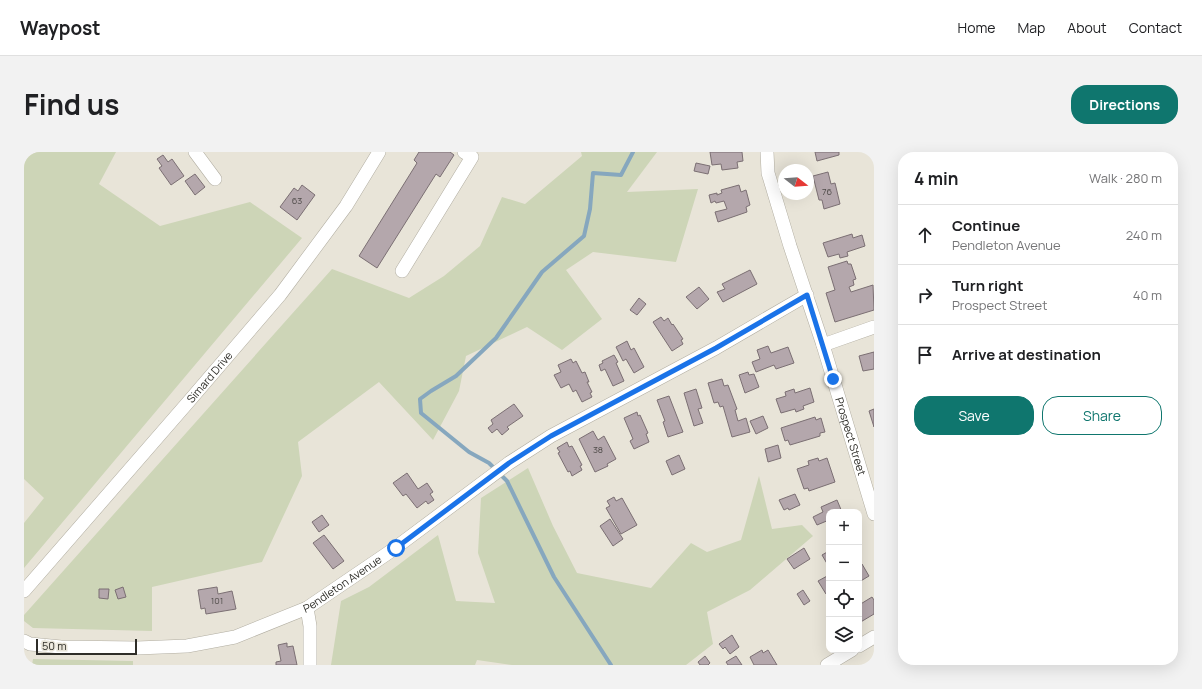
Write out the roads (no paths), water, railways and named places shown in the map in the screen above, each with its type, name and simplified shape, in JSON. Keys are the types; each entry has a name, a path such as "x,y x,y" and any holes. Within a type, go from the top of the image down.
{"street":[{"path":"195,152 215,179"},
{"name":"Simard Drive","path":"24,591 280,295 346,206 379,152"},
{"name":"Prospect Street","path":"767,152 768,173 790,246 869,483 874,514"},
{"path":"402,271 470,154"},
{"name":"Pendleton Avenue","path":"24,641 30,644 61,647 137,648 187,646 235,637 307,608 391,551 509,463 551,436 716,348 807,295"},
{"path":"823,345 874,328"},
{"path":"307,608 310,626 310,665"},
{"path":"862,644 874,637"},
{"path":"827,665 847,653"}],"waterway":[{"path":"611,665 554,577 507,481 489,463 469,452 421,413 420,399 456,376 496,338 542,272 584,236 590,209 593,173 621,175 633,152"}]}
